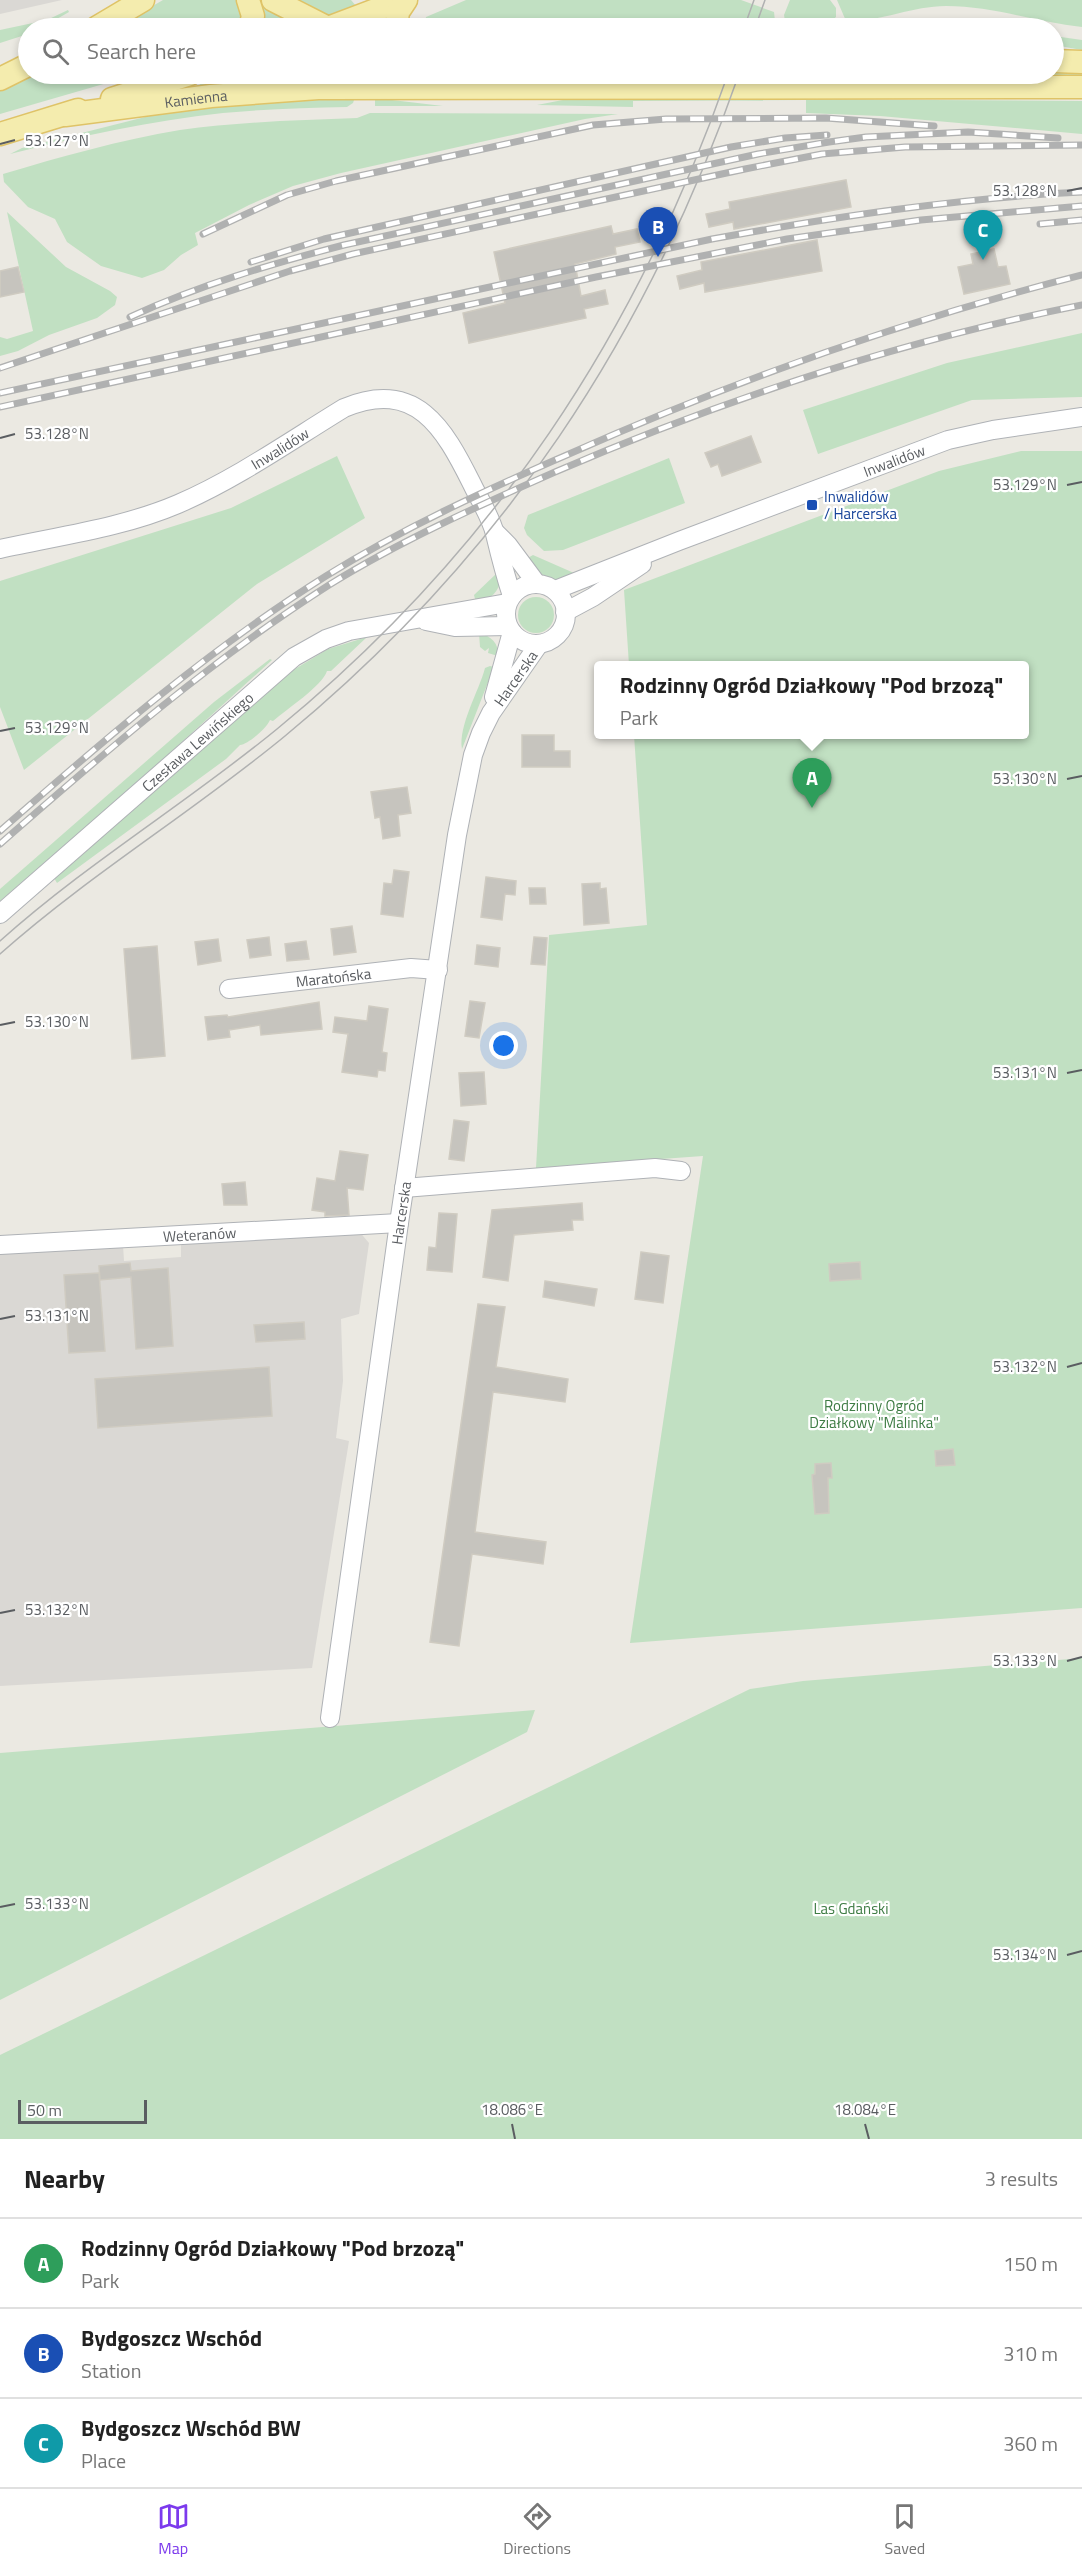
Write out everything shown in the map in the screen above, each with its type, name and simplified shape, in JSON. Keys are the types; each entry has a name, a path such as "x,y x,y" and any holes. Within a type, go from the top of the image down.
{"main road":[{"path":"113,18 143,0"},
{"path":"248,0 252,18"},
{"path":"273,0 308,18"},
{"path":"355,18 404,0"},
{"path":"397,18 404,0"},
{"path":"1064,61 1082,62"},
{"path":"0,79 18,70"},
{"path":"0,134 160,84"},
{"name":"Kamienna","path":"65,115 222,95 328,88 1082,87"}],"street":[{"name":"Inwalidów","path":"0,549 118,522 175,505 210,489 344,408 367,400 379,399 416,407 440,428 465,471 495,532 509,599"},
{"name":"Inwalidów","path":"555,591 679,541 948,440 993,430 1082,417"},
{"name":"Inwalidów","path":"495,532 508,545 537,584"},
{"name":"Inwalidów","path":"565,612 593,597 679,541"},
{"path":"537,584 555,591 561,598 565,612 562,627 557,635 539,644 520,639 510,629 506,618 509,599 525,586 537,584"},
{"name":"Czesława Lewińskiego","path":"0,914 294,657 326,639 349,632 421,620 509,599"},
{"name":"Czesława Lewińskiego","path":"421,620 455,627 510,629"},
{"name":"Harcerska","path":"330,1718 456,835 473,755 490,712 510,629"},
{"name":"Harcerska","path":"490,712 539,644"},
{"name":"Maratońska","path":"229,989 411,968 438,970"},
{"path":"404,1188 655,1168 681,1171"},
{"name":"Weteranów","path":"0,1245 399,1223"}],"shaded area":[{"path":"0,0 62,0 0,14"},
{"path":"358,1230 369,1243 359,1314 341,1319 343,1381 336,1438 349,1441 312,1668 0,1686 0,1253 123,1245 124,1261 181,1257 181,1244"}],"green space":[{"path":"163,0 239,0 242,6 241,18 132,18"},
{"path":"297,0 351,0 356,6 329,16"},
{"path":"466,0 741,0 774,12 775,18 426,18"},
{"path":"790,0 830,0 836,8 835,18 784,18"},
{"path":"837,0 1082,0 1082,27 1064,24 1064,18 1030,18 998,11 946,6 921,8 876,18 845,18"},
{"path":"263,7 286,18 262,18"},
{"path":"68,10 69,12 58,18 51,18"},
{"path":"18,26 18,37 0,43 0,30"},
{"path":"1064,37 1082,40 1082,50 1064,47"},
{"path":"1064,71 1082,72 1082,81 1064,81"},
{"path":"18,82 18,84 104,84 0,114 0,90"},
{"path":"200,84 269,84 199,88"},
{"path":"355,97 353,103 347,107 196,116 116,130 10,154 22,148 165,112 206,106"},
{"path":"375,98 443,106 375,106"},
{"path":"573,98 1082,101 1082,134 880,116 806,113 806,100 633,101 633,107 537,105"},
{"path":"370,113 618,114 585,119 341,173 293,186 249,205 195,233 198,245 181,255 164,270 142,278 101,266 67,242 55,219 28,207 4,182 3,174 90,149 158,134 246,123 357,118"},
{"path":"7,212 66,267 117,297 115,305 97,318 49,335 18,351 0,356 0,337 7,339 33,331"},
{"path":"1082,333 1082,397 972,400 818,454 803,410 947,363"},
{"name":"Rodzinny Ogród Działkowy \"Malinka\"","path":"1021,451 1082,451 1082,1608 630,1643 703,1156 536,1168 549,935 647,925 634,739 1029,739 1029,661 629,661 624,590 939,471"},
{"path":"337,456 365,518 257,584 24,770 0,707 0,581 231,508"},
{"path":"669,458 685,503 563,550 544,551 527,535 524,528 528,515"},
{"path":"533,555 574,573 576,577 560,580 548,578 537,571 526,559"},
{"path":"497,573 500,583 494,594 476,603 474,595"},
{"path":"536,597 549,602 554,615 549,628 536,633 523,628 518,615 523,602"},
{"path":"479,633 493,641 497,647 498,656 488,653 489,648 485,651 480,647"},
{"path":"367,637 331,671 327,671 311,690 273,721 270,720 256,736 240,745 226,759 57,883 54,878 290,672 328,649"},
{"path":"270,659 272,660 148,773 0,901 0,889 214,702"},
{"path":"494,667 462,749 466,719 485,668"},
{"name":"Las Gdański","path":"1082,1658 1082,2139 0,2139 0,2055 750,1689 803,1681"},
{"path":"535,1710 527,1732 0,2000 0,1753"}],"building":[{"path":"846,180 851,207 734,229 733,222 709,227 706,214 730,209 729,202"},
{"path":"611,226 613,234 637,229 640,242 615,247 616,254 575,264 581,296 605,290 608,304 584,309 586,318 469,343 463,313 505,303 494,252"},
{"path":"817,240 822,271 705,292 704,283 680,289 677,276 702,270 701,262"},
{"path":"994,249 998,267 1006,266 1010,284 964,294 958,267 973,264 971,254"},
{"path":"18,267 24,292 0,297 0,271"},
{"path":"751,436 761,462 722,476 718,464 711,467 705,453"},
{"path":"522,735 554,735 554,751 570,751 570,767 522,767"},
{"path":"407,787 411,813 398,815 400,836 383,839 380,817 375,818 371,792"},
{"path":"394,870 409,872 403,917 381,914 384,883 392,884"},
{"path":"486,877 516,881 515,895 505,894 502,920 481,917"},
{"path":"600,883 600,889 606,888 609,923 584,925 582,884"},
{"path":"529,888 545,888 546,904 530,904"},
{"path":"352,926 356,952 334,955 331,929"},
{"path":"269,937 271,955 250,958 247,940"},
{"path":"534,937 547,938 545,965 531,964"},
{"path":"218,939 221,961 198,965 195,942"},
{"path":"306,941 309,959 287,961 285,944"},
{"path":"477,945 500,948 498,967 475,964"},
{"path":"157,946 165,1056 132,1059 124,949"},
{"path":"470,1001 485,1003 479,1038 465,1036"},
{"path":"319,1002 322,1029 261,1035 260,1025 229,1030 230,1037 208,1040 205,1017 227,1015 228,1017"},
{"path":"369,1006 388,1009 382,1052 387,1053 385,1071 378,1070 377,1077 342,1072 348,1034 333,1032 335,1017 367,1021"},
{"path":"484,1072 486,1104 461,1106 459,1073"},
{"path":"454,1120 469,1122 464,1161 449,1159"},
{"path":"340,1151 368,1155 363,1190 347,1188 349,1215 325,1216 325,1212 312,1210 317,1178 335,1181"},
{"path":"245,1182 247,1205 224,1205 222,1184"},
{"path":"582,1203 583,1220 572,1220 573,1230 514,1235 508,1281 483,1277 492,1210"},
{"path":"439,1213 457,1214 452,1272 427,1270 429,1247 436,1248"},
{"path":"641,1252 669,1256 663,1303 635,1299"},
{"path":"860,1262 861,1279 830,1281 829,1264"},
{"path":"130,1263 131,1271 168,1268 173,1346 136,1349 131,1277 100,1280 99,1266"},
{"path":"99,1273 105,1351 69,1353 64,1275"},
{"path":"545,1281 597,1289 594,1306 543,1297"},
{"path":"478,1304 505,1307 496,1367 568,1379 565,1402 493,1392 475,1532 546,1542 543,1564 472,1554 459,1646 430,1642"},
{"path":"304,1322 305,1339 256,1342 254,1325"},
{"path":"269,1367 272,1416 98,1428 95,1379"},
{"path":"953,1449 955,1465 936,1466 935,1451"},
{"path":"831,1463 832,1478 828,1478 829,1513 815,1514 812,1475 815,1474 815,1464"}],"tram line":[{"path":"748,18 754,0"},
{"path":"759,18 765,0"},
{"path":"0,941 67,885 277,729 354,661 425,589 490,513 549,433 602,350 649,262 691,170 724,84"},
{"path":"0,954 105,870 285,736 363,667 435,594 500,517 559,437 612,352 660,264 702,171 735,84"}],"railway":[{"path":"203,234 287,195 336,181 593,125 666,119 826,118 934,126"},
{"path":"130,317 156,305 236,276 344,245 758,154 866,137 968,132 1058,138"},
{"path":"251,262 324,239 731,147 785,138 827,135"},
{"path":"0,368 290,271 353,254 745,169 822,154 905,147 1082,145"},
{"path":"0,393 712,239 896,210 989,199 1082,192"},
{"path":"0,407 596,277 787,239 921,220 1082,206"},
{"path":"1040,224 1082,220"},
{"path":"0,831 158,697 240,634 355,558 415,526 569,454 694,401 886,332 1082,275"},
{"path":"0,844 119,741 243,644 329,585 440,525 619,445 748,397 880,354 1082,305"}],"place":[{"name":"Bydgoszcz Wschód","path":"658,257"},
{"name":"Bydgoszcz Wschód BW","path":"983,260"},
{"name":"Inwalidów / Harcerska","path":"812,505"},
{"name":"Rodzinny Ogród Działkowy \"Pod brzozą\"","path":"812,808"}]}
